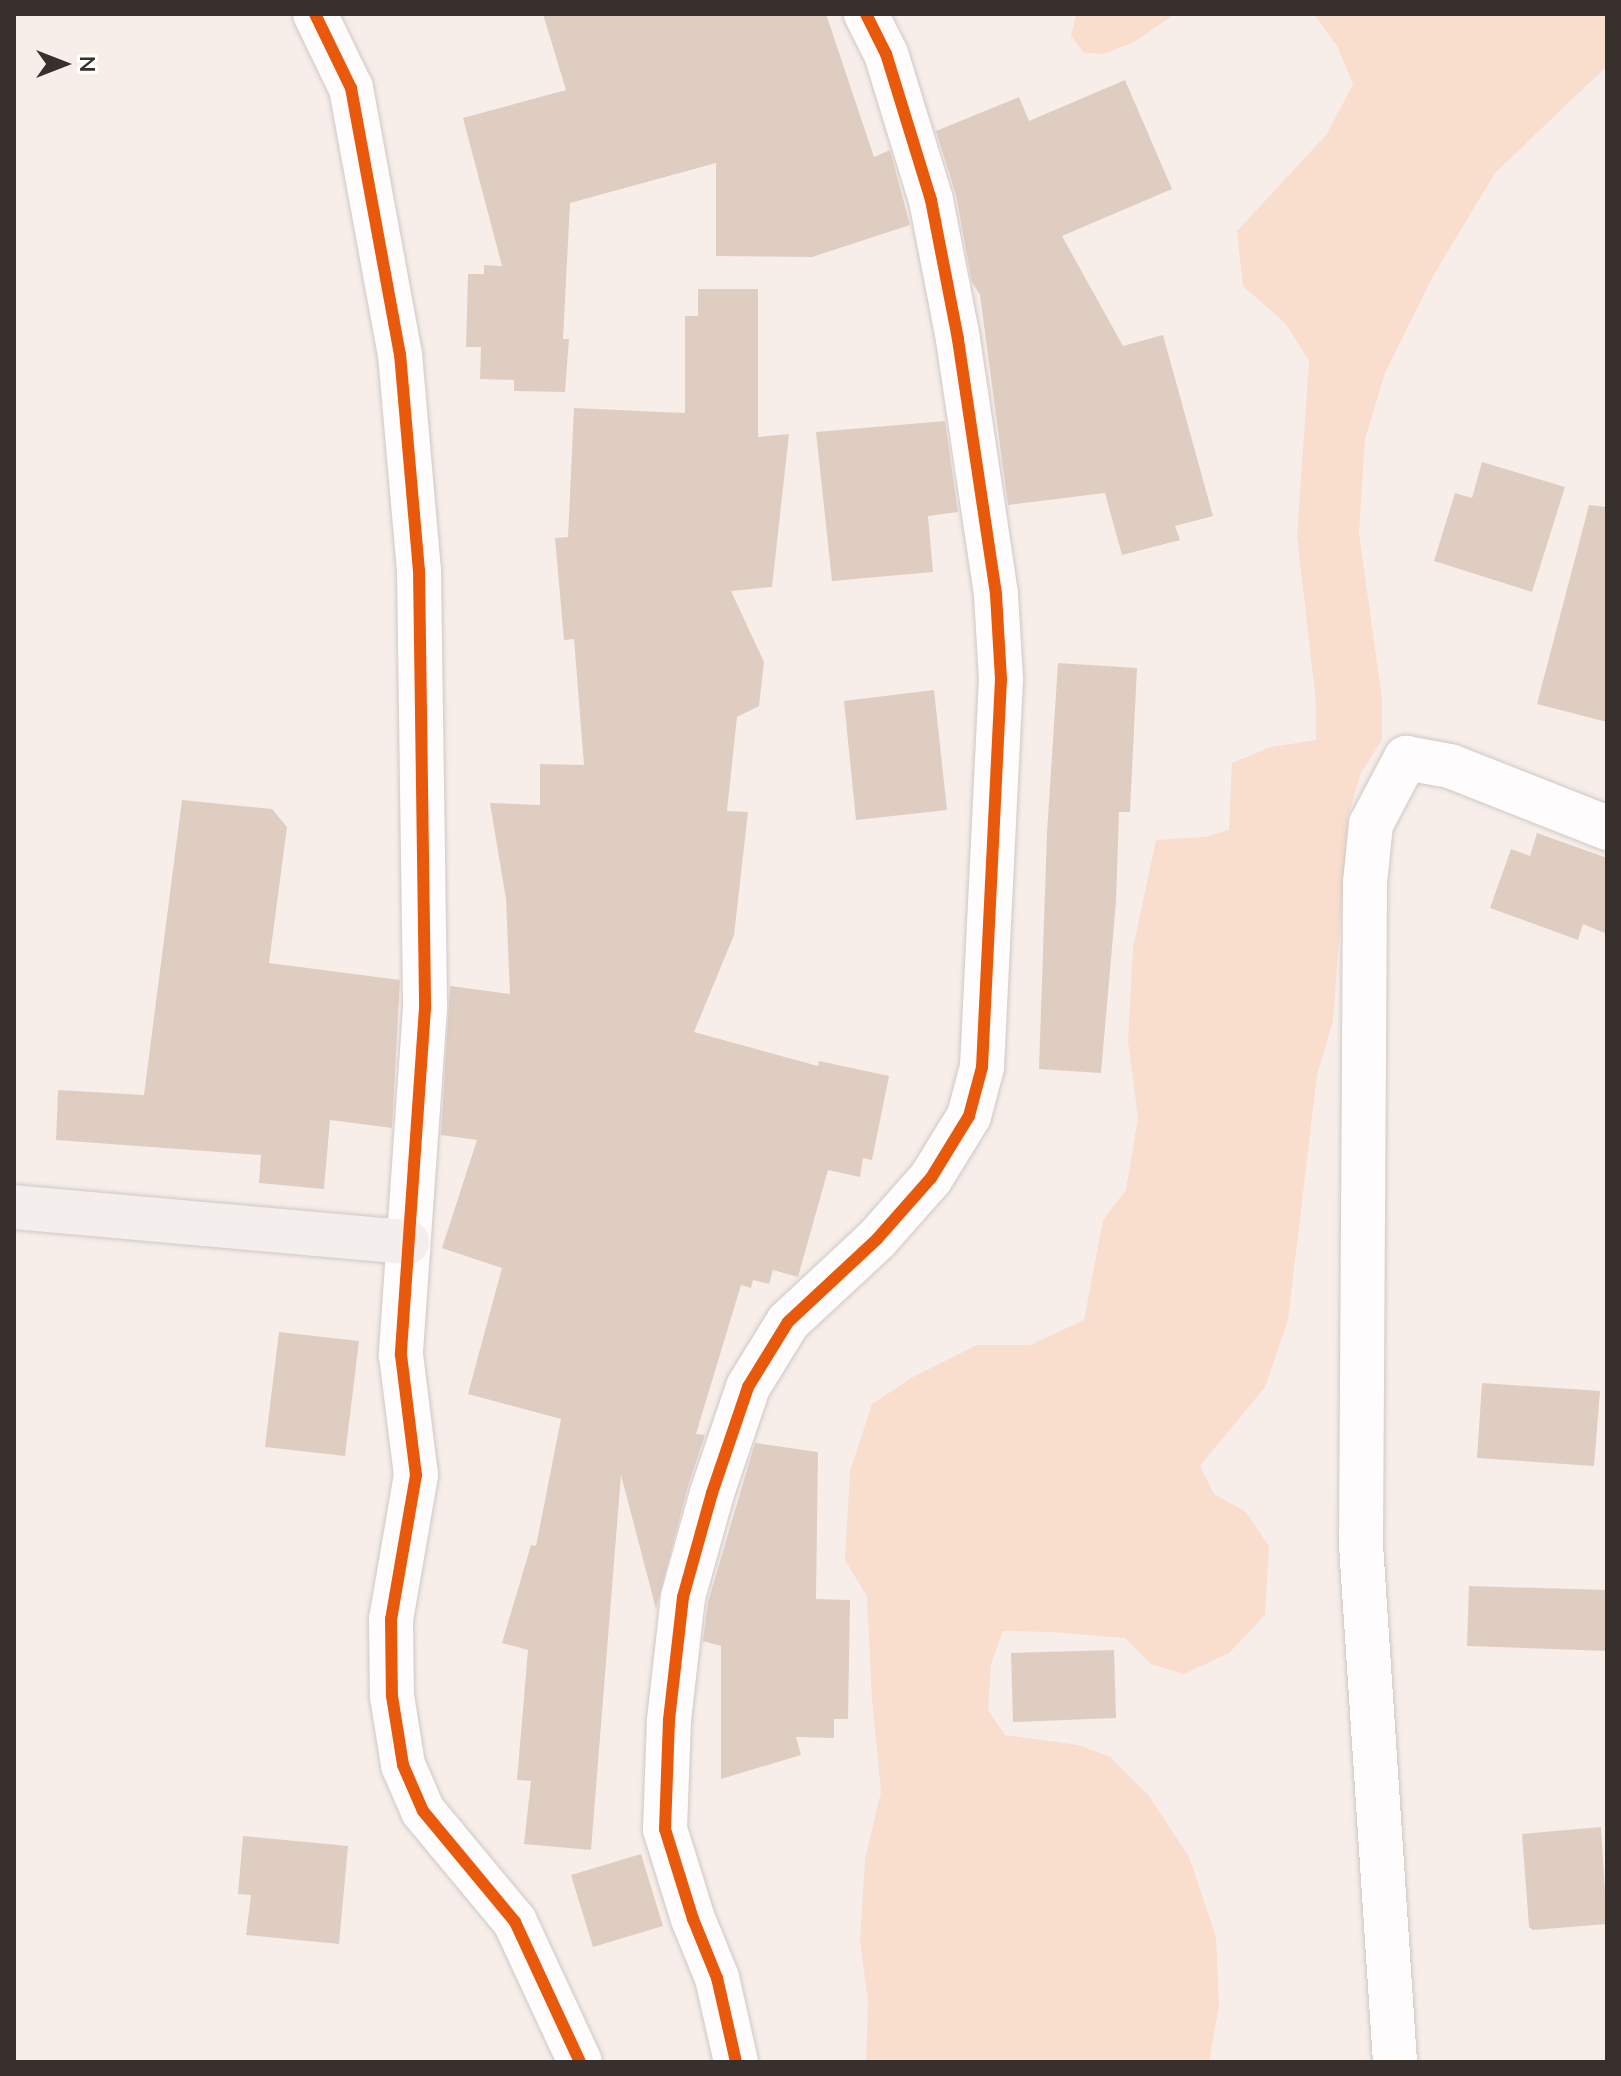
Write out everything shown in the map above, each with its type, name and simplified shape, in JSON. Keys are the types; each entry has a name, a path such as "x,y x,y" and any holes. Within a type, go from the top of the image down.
{"street":[{"path":"315,14 351,88 400,354 419,570 425,1008 401,1355 416,1475 391,1619 392,1696 403,1765 423,1811 515,1922 580,2062"},
{"path":"736,2062 717,1978 693,1919 665,1829 669,1720 683,1597 712,1493 748,1387 788,1322 877,1239 931,1178 969,1116 982,1067 1001,679 996,594 958,339 931,200 886,54 866,14"},
{"path":"1395,2062 1361,1544 1365,883 1371,824 1406,758 1450,766 1607,828"},
{"path":"14,1207 407,1242"}],"shaded area":[{"path":"1076,14 1175,14 1134,42 1104,54 1084,53 1071,36"},
{"path":"1314,14 1607,14 1607,66 1495,173 1433,276 1385,373 1365,439 1359,534 1382,698 1382,740 1361,773 1348,816 1333,1021 1317,1075 1288,1320 1265,1387 1200,1466 1214,1494 1246,1512 1269,1546 1265,1615 1229,1653 1184,1674 1151,1664 1125,1638 1053,1632 1003,1631 991,1664 988,1710 1005,1735 1078,1745 1110,1757 1149,1796 1189,1857 1216,1937 1219,2005 1209,2062 866,2062 868,2001 860,1940 865,1859 881,1792 867,1597 845,1560 850,1471 872,1404 913,1377 977,1345 1030,1345 1084,1320 1103,1220 1126,1190 1138,1118 1128,1042 1133,948 1156,840 1205,837 1229,830 1232,763 1271,747 1316,740 1316,702 1297,536 1309,361 1285,323 1243,286 1237,231 1327,134 1353,84 1337,46"}],"building":[{"path":"543,14 826,14 874,157 890,150 910,225 812,257 716,256 716,163 570,203 563,339 569,339 565,392 514,391 514,380 480,379 481,347 466,347 468,274 484,274 484,265 502,266 463,118 566,90"},
{"path":"1125,80 1172,189 1062,236 1123,346 1163,335 1213,516 1175,526 1180,540 1122,555 1105,493 1008,505 980,295 972,282 956,195 936,131 1019,97 1029,121"},
{"path":"698,289 758,289 758,437 789,434 772,587 731,591 764,662 759,706 737,717 727,811 748,812 734,935 694,1032 818,1066 819,1061 889,1076 872,1160 863,1158 860,1177 828,1170 798,1277 773,1270 769,1284 753,1280 751,1288 741,1285 696,1434 705,1435 688,1486 656,1609 621,1475 591,1850 524,1844 531,1781 517,1780 528,1650 502,1643 531,1545 536,1546 561,1419 468,1394 502,1268 442,1248 477,1140 441,1135 450,986 510,994 506,899 490,803 540,805 540,764 584,765 574,639 564,640 555,538 568,537 574,408 685,413 685,316 698,316"},
{"path":"945,421 958,512 928,516 933,572 832,581 816,432"},
{"path":"1482,462 1565,487 1532,592 1434,561 1455,493 1472,498"},
{"path":"1589,505 1607,507 1607,722 1537,704"},
{"path":"1058,663 1137,668 1130,812 1119,812 1116,902 1101,1073 1039,1069 1047,832"},
{"path":"934,690 947,810 856,820 844,701"},
{"path":"182,800 272,809 287,827 269,963 400,980 392,1128 330,1120 324,1189 259,1183 261,1155 56,1140 58,1090 144,1095"},
{"path":"1537,833 1607,858 1607,934 1583,924 1578,940 1490,908 1511,849 1530,856"},
{"path":"279,1332 359,1341 345,1456 265,1447"},
{"path":"1482,1383 1600,1391 1594,1466 1477,1458"},
{"path":"755,1443 818,1452 816,1599 850,1600 848,1719 834,1719 834,1738 796,1737 801,1755 721,1779 721,1646 703,1641 708,1602"},
{"path":"1469,1586 1607,1590 1607,1651 1467,1646"},
{"path":"1114,1650 1116,1718 1013,1722 1011,1653"},
{"path":"1601,1827 1607,1924 1533,1930 1529,1927 1522,1834"},
{"path":"243,1836 348,1846 339,1944 246,1935 251,1895 238,1894"},
{"path":"641,1854 663,1926 593,1947 571,1875"}],"cycle path":[{"path":"315,14 351,88 400,354 419,570 425,1008 401,1355 416,1475 391,1619 392,1696 403,1765 423,1811 515,1922 580,2062"},
{"path":"736,2062 717,1978 693,1919 665,1829 669,1720 683,1597 712,1493 748,1387 788,1322 877,1239 931,1178 969,1116 982,1067 1001,679 996,594 958,339 931,200 886,54 866,14"}]}
